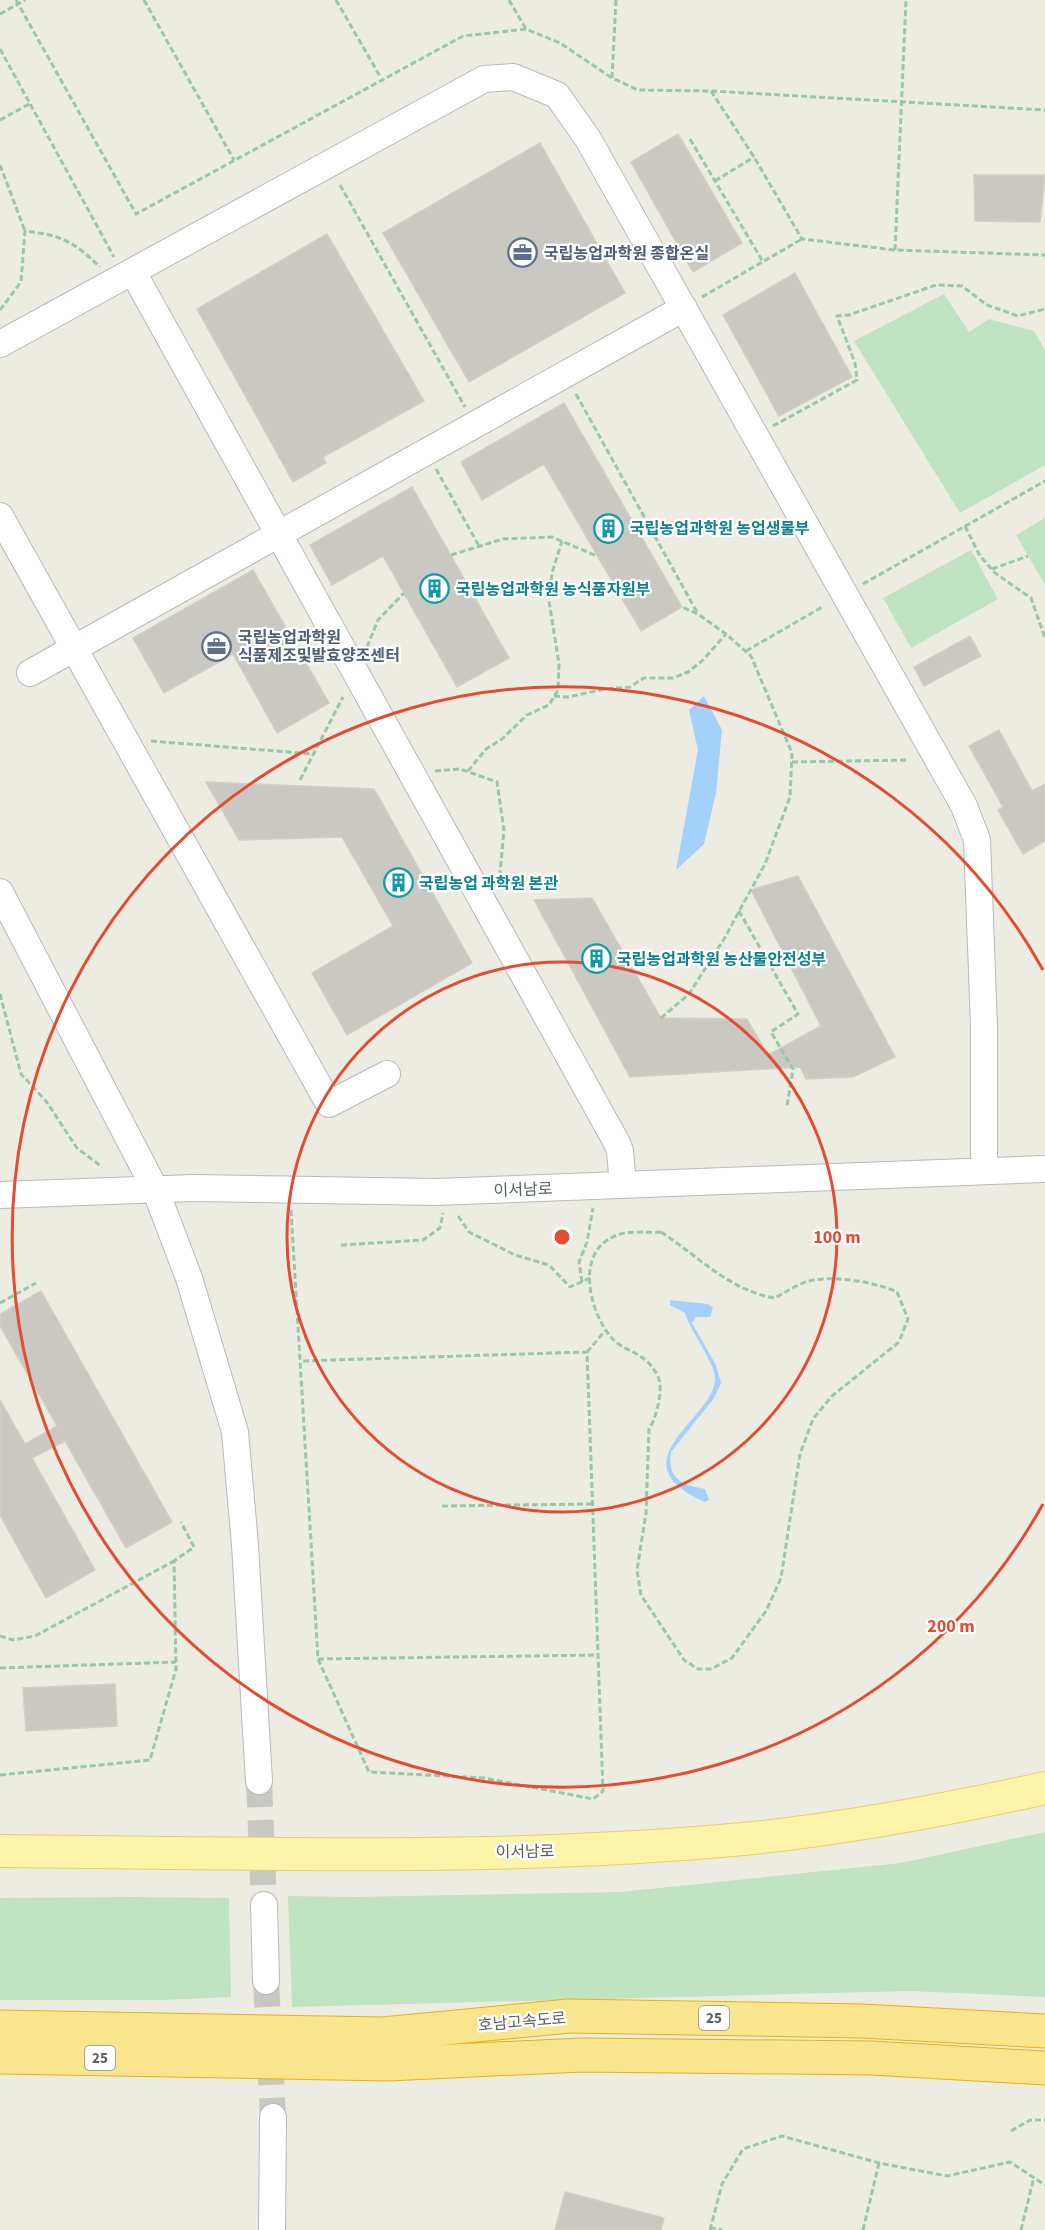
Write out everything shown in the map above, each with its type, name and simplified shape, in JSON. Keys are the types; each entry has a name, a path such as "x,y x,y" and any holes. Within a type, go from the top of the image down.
{"highway":[{"name":"호남고속도로","path":"0,2026 383,2034 569,2016 862,2021 1042,2027"},
{"name":"25","path":"0,2057 388,2064 593,2055 872,2058 1045,2068"}],"main road":[{"name":"이서남로","path":"0,1851 302,1854 580,1850 779,1834 927,1814 1045,1788"}],"lane":[{"path":"0,344 120,273 484,79 513,77 557,95 588,139 964,806 977,840 984,1026 984,1170"},
{"path":"120,273 280,533 617,1143 620,1151 623,1185"},
{"path":"30,673 684,308"},
{"path":"0,516 329,1104 387,1074"},
{"path":"0,892 155,1189 189,1278 235,1432 245,1545 259,1782"},
{"name":"이서남로","path":"0,1195 155,1189 448,1192 1045,1169"},
{"path":"264,1905 267,1981"},
{"path":"272,2230 273,2116"}],"path":[{"path":"0,14 17,2 25,0"},
{"path":"144,0 234,160"},
{"path":"336,0 381,78"},
{"path":"509,0 526,29"},
{"path":"612,78 616,0"},
{"path":"895,250 906,0"},
{"path":"17,2 136,214 381,78 463,36 526,29 560,43 612,78 638,90 711,91 1045,110"},
{"path":"0,49 31,103 120,273"},
{"path":"711,91 754,157 802,239"},
{"path":"0,120 31,103"},
{"path":"690,139 763,262"},
{"path":"715,181 754,157"},
{"path":"0,165 25,231 21,282 0,310"},
{"path":"340,185 475,424"},
{"path":"25,231 55,234 120,273"},
{"path":"684,308 802,239 895,250 1045,255"},
{"path":"770,428 857,380 855,363 837,316 849,315 936,285 962,286 987,305 1018,316 1045,309"},
{"path":"564,374 698,614"},
{"path":"426,452 479,546"},
{"path":"859,586 1045,481"},
{"path":"965,526 980,556 992,569 1031,598 1045,638"},
{"path":"450,555 502,538 552,537 597,556"},
{"path":"468,771 486,749 502,739 527,715 549,705 558,690 560,664 549,601 552,573 562,541"},
{"path":"992,569 1028,556"},
{"path":"300,780 356,672 378,620 404,593"},
{"path":"746,651 824,606"},
{"path":"661,1018 689,994 765,864 790,797 792,762 792,753 751,656 698,614 682,607"},
{"path":"554,696 568,697 605,688 630,687 644,678 673,678 688,672 703,660 726,634"},
{"path":"125,739 313,754"},
{"path":"792,762 909,760"},
{"path":"413,774 460,769 497,782 504,830 496,924"},
{"path":"739,911 798,1014 771,1032 793,1069 787,1106"},
{"path":"0,994 21,1074 46,1101 77,1148 102,1167"},
{"path":"290,1190 318,1659 369,1772 484,1778 593,1799 603,1791 587,1352 606,1330"},
{"path":"341,1245 423,1240 440,1228 448,1192"},
{"path":"582,1282 579,1262 587,1242 594,1206"},
{"path":"458,1216 469,1232 515,1255 549,1265 570,1287 590,1278"},
{"path":"661,1232 729,1282 755,1295 775,1299 794,1286 814,1280 876,1283 897,1292 908,1319 899,1342 832,1396 813,1419 800,1454 781,1578 766,1611 732,1658 711,1669 698,1669 684,1660 640,1595 637,1570 646,1513 650,1430 657,1418 660,1379 648,1360 611,1339 591,1297 590,1278 590,1268 596,1250 615,1235 661,1232"},
{"path":"0,1304 36,1283"},
{"path":"301,1361 587,1352"},
{"path":"442,1506 592,1504"},
{"path":"0,1636 13,1640 35,1636 174,1561 194,1547 181,1522"},
{"path":"0,1775 150,1760 176,1669 174,1561"},
{"path":"318,1659 598,1655"},
{"path":"0,1668 176,1662"},
{"path":"1011,2131 1029,2120 1045,2120"},
{"path":"722,2230 710,2229 722,2184 742,2150 782,2136 879,2163 947,2176 1011,2162 1045,2185"},
{"path":"862,2230 879,2163"},
{"path":"1021,2230 1034,2177"}],"green space":[{"path":"944,294 969,332 989,319 1034,331 1045,350 1045,465 960,513 854,341"},
{"path":"1045,518 1045,585 1016,535"},
{"path":"971,550 998,599 911,648 883,598"},
{"path":"1045,1832 1045,1997 910,1991 292,2007 288,1896 620,1892 901,1863"},
{"path":"0,1898 229,1898 231,1997 162,2000 0,2000"}],"water":[{"path":"704,696 722,730 716,793 704,844 676,870 698,750 689,710"},
{"path":"670,1300 708,1304 713,1308 710,1317 696,1317 692,1323 716,1365 721,1383 714,1398 671,1452 670,1461 674,1475 683,1483 705,1489 709,1500 704,1502 676,1484 668,1471 667,1458 672,1445 711,1393 715,1374 685,1313 670,1305"}],"building":[{"path":"678,134 742,243 693,272 631,162"},
{"name":"국립농업과학원 종합온실","path":"540,143 625,293 469,382 383,233"},
{"path":"974,175 1045,175 1040,222 975,221"},
{"path":"327,234 424,401 323,457 326,463 293,482 197,309"},
{"path":"795,273 852,377 779,416 723,315"},
{"name":"국립농업과학원 농업생물부","path":"564,403 682,607 641,631 544,464 482,500 461,462"},
{"name":"국립농업과학원 농식품자원부","path":"412,487 509,658 457,687 383,556 332,585 310,545"},
{"name":"국립농업과학원 식품제조및발효양조센터","path":"253,570 329,703 277,733 233,654 164,693 133,638"},
{"path":"970,636 981,656 924,686 914,667"},
{"path":"999,730 1032,791 1045,784 1045,841 1023,854 998,810 1003,807 969,746"},
{"name":"국립농업 과학원 본관","path":"206,782 374,789 472,963 347,1035 312,973 393,926 342,837 239,840"},
{"path":"798,876 895,1057 853,1077 806,1079 800,1067 630,1077 534,900 592,898 661,1018 747,1019 768,1055 821,1026 751,890"},
{"path":"41,1291 172,1522 126,1548 65,1441 32,1458 95,1570 46,1598 0,1515 0,1400 25,1444 57,1426 0,1326 0,1314"},
{"path":"115,1684 117,1726 26,1731 23,1688"},
{"path":"565,2192 664,2218 661,2230 555,2230"}],"tunnel":[{"path":"259,1781 264,1905"},
{"path":"266,1981 273,2117"}],"place":[{"name":"국립농업과학원 종합온실","path":"523,253"},
{"name":"국립농업과학원 농업생물부","path":"609,528"},
{"name":"국립농업과학원 농식품자원부","path":"435,589"},
{"name":"국립농업과학원 식품제조및발효양조센터","path":"217,646"},
{"name":"국립농업 과학원 본관","path":"398,883"},
{"name":"국립농업과학원 농산물안전성부","path":"596,959"}]}
